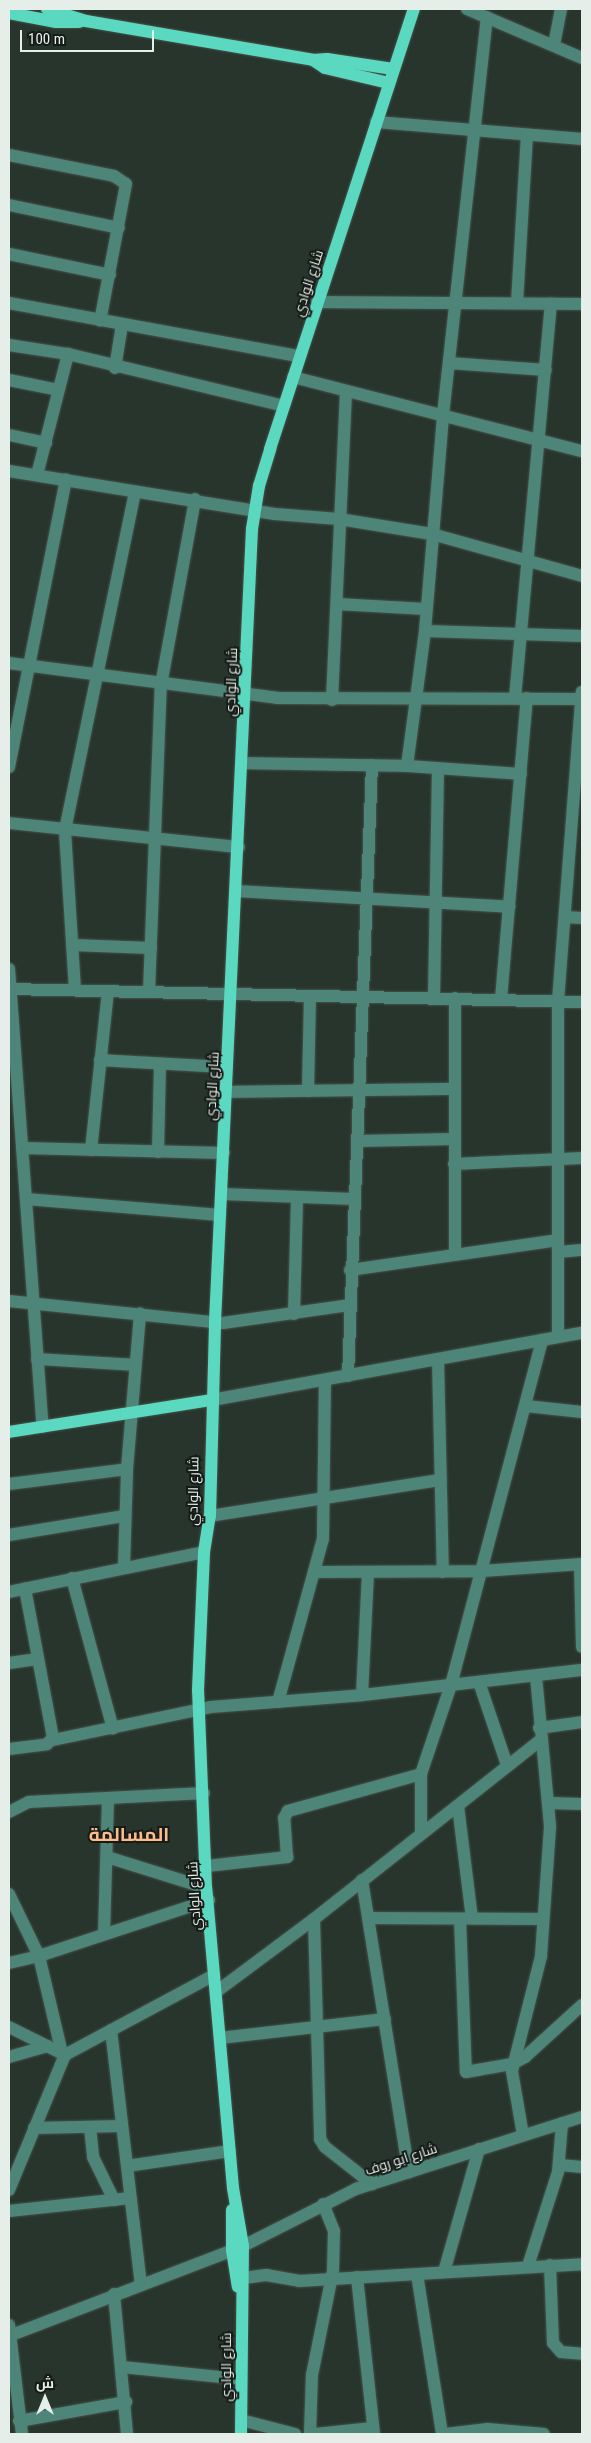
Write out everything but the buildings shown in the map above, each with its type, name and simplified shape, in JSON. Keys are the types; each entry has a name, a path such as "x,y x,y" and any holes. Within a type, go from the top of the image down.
{"main road":[{"path":"47,9 86,21 313,60 327,59 393,69"},
{"name":"شارع الوادي","path":"237,2248 207,1894 204,1793 198,1709 204,1552 210,1516 215,1322 255,510 293,377 414,9"},
{"path":"9,13 56,22 86,21"},
{"path":"313,60 325,68 389,83"},
{"path":"9,1432 212,1400"},
{"path":"237,2248 244,2278 241,2299"},
{"path":"237,2248 241,2299"},
{"name":"شارع الوادي","path":"241,2299 241,2434"}],"street":[{"path":"467,9 582,58"},
{"path":"554,45 561,9"},
{"path":"408,766 424,631 443,415 487,17"},
{"path":"376,122 582,139"},
{"path":"517,304 527,135"},
{"path":"9,155 121,180 126,192 100,321"},
{"path":"9,205 119,228"},
{"path":"9,254 110,275"},
{"path":"317,302 582,304"},
{"path":"9,303 300,356"},
{"path":"501,999 520,774 521,634 541,440 551,304"},
{"path":"115,368 122,325"},
{"path":"9,345 68,354 115,368 284,406"},
{"path":"38,475 68,354"},
{"path":"449,363 546,370"},
{"path":"293,377 582,451"},
{"path":"9,380 58,390"},
{"path":"332,700 346,392"},
{"path":"9,436 46,444"},
{"path":"9,471 255,510 339,519 432,534 528,558 582,576"},
{"path":"9,767 66,480"},
{"path":"75,990 65,830 135,492"},
{"path":"149,992 161,685 195,499"},
{"path":"337,604 426,609"},
{"path":"424,631 582,636"},
{"path":"9,663 245,695 332,700 582,698"},
{"path":"558,1337 560,1158 558,1001 565,917 576,849 582,692"},
{"path":"243,763 408,766 520,774"},
{"path":"348,1376 350,1270 360,1090 372,765"},
{"path":"434,998 438,768"},
{"path":"9,822 154,840 239,847"},
{"path":"236,891 510,907"},
{"path":"565,917 582,918"},
{"path":"72,945 151,948"},
{"path":"9,969 15,1130 22,1148 43,1427"},
{"path":"9,989 582,1002"},
{"path":"91,1150 108,991"},
{"path":"308,1091 310,996"},
{"path":"455,998 455,1254"},
{"path":"100,1060 227,1066"},
{"path":"158,1152 160,1064"},
{"path":"226,1092 455,1089"},
{"path":"357,1141 455,1139"},
{"path":"22,1148 224,1153"},
{"path":"454,1164 582,1158"},
{"path":"222,1194 297,1199 354,1200"},
{"path":"26,1199 220,1215"},
{"path":"294,1314 297,1199"},
{"path":"350,1270 455,1254 558,1246 582,1250"},
{"path":"9,1301 215,1322 294,1314 349,1305"},
{"path":"124,1567 126,1469 140,1314"},
{"path":"212,1400 582,1333"},
{"path":"421,1832 421,1774 451,1685 542,1340"},
{"path":"37,1359 135,1365"},
{"path":"438,1360 443,1572"},
{"path":"278,1702 323,1539 324,1380"},
{"path":"526,1406 582,1412"},
{"path":"9,1484 126,1469"},
{"path":"210,1516 322,1500 440,1480"},
{"path":"9,1535 124,1516"},
{"path":"9,1592 204,1552"},
{"path":"315,1572 482,1571 581,1564 582,1647"},
{"path":"362,1695 368,1573"},
{"path":"72,1578 113,1729"},
{"path":"24,1589 53,1740"},
{"path":"9,1663 38,1659"},
{"path":"9,1749 47,1744 53,1740 113,1729 198,1709 362,1695 536,1677 582,1670"},
{"path":"523,2135 512,2064 539,1962 550,1803 540,1733 536,1677"},
{"path":"479,1682 508,1766"},
{"path":"216,1992 314,1919 421,1832 458,1806 508,1766 540,1733 582,1722"},
{"path":"207,1866 287,1857 284,1818 288,1811 421,1774"},
{"path":"9,1812 29,1802 204,1793"},
{"path":"104,1934 108,1799"},
{"path":"550,1803 582,1804"},
{"path":"458,1806 466,1919 464,2070 470,2072 512,2064 535,2049 582,2005"},
{"path":"107,1856 207,1894"},
{"path":"362,1880 409,2172"},
{"path":"9,1894 39,1956 63,2054 9,2190"},
{"path":"9,1963 39,1956 104,1934 207,1894"},
{"path":"368,1918 543,1919"},
{"path":"314,1919 322,2144 372,2184"},
{"path":"63,2054 214,1975"},
{"path":"220,2038 384,2019"},
{"path":"9,2027 63,2054"},
{"path":"111,2030 141,2285"},
{"path":"9,2057 47,2046"},
{"name":"شارع ابو روف","path":"9,2332 141,2285 237,2248 323,2204 372,2184 582,2117"},
{"path":"528,2266 560,2165 562,2123"},
{"path":"34,2128 122,2126"},
{"path":"90,2127 93,2157 114,2200"},
{"path":"444,2272 479,2149"},
{"path":"127,2166 230,2151"},
{"path":"560,2165 582,2167"},
{"path":"9,2211 130,2198"},
{"path":"310,2434 312,2375 333,2278 334,2236 323,2204"},
{"path":"244,2278 266,2275 299,2281 582,2264"},
{"path":"550,2265 553,2342 561,2352 582,2354"},
{"path":"417,2274 444,2434 488,2430 544,2434"},
{"path":"315,2434 373,2431 358,2277"},
{"path":"114,2294 126,2402 127,2434"},
{"path":"9,2332 22,2434"},
{"path":"122,2367 241,2379"},
{"path":"19,2421 126,2402"},
{"path":"241,2420 295,2434"}],"district":[{"name":"المسالمة","path":"129,1835"}]}
